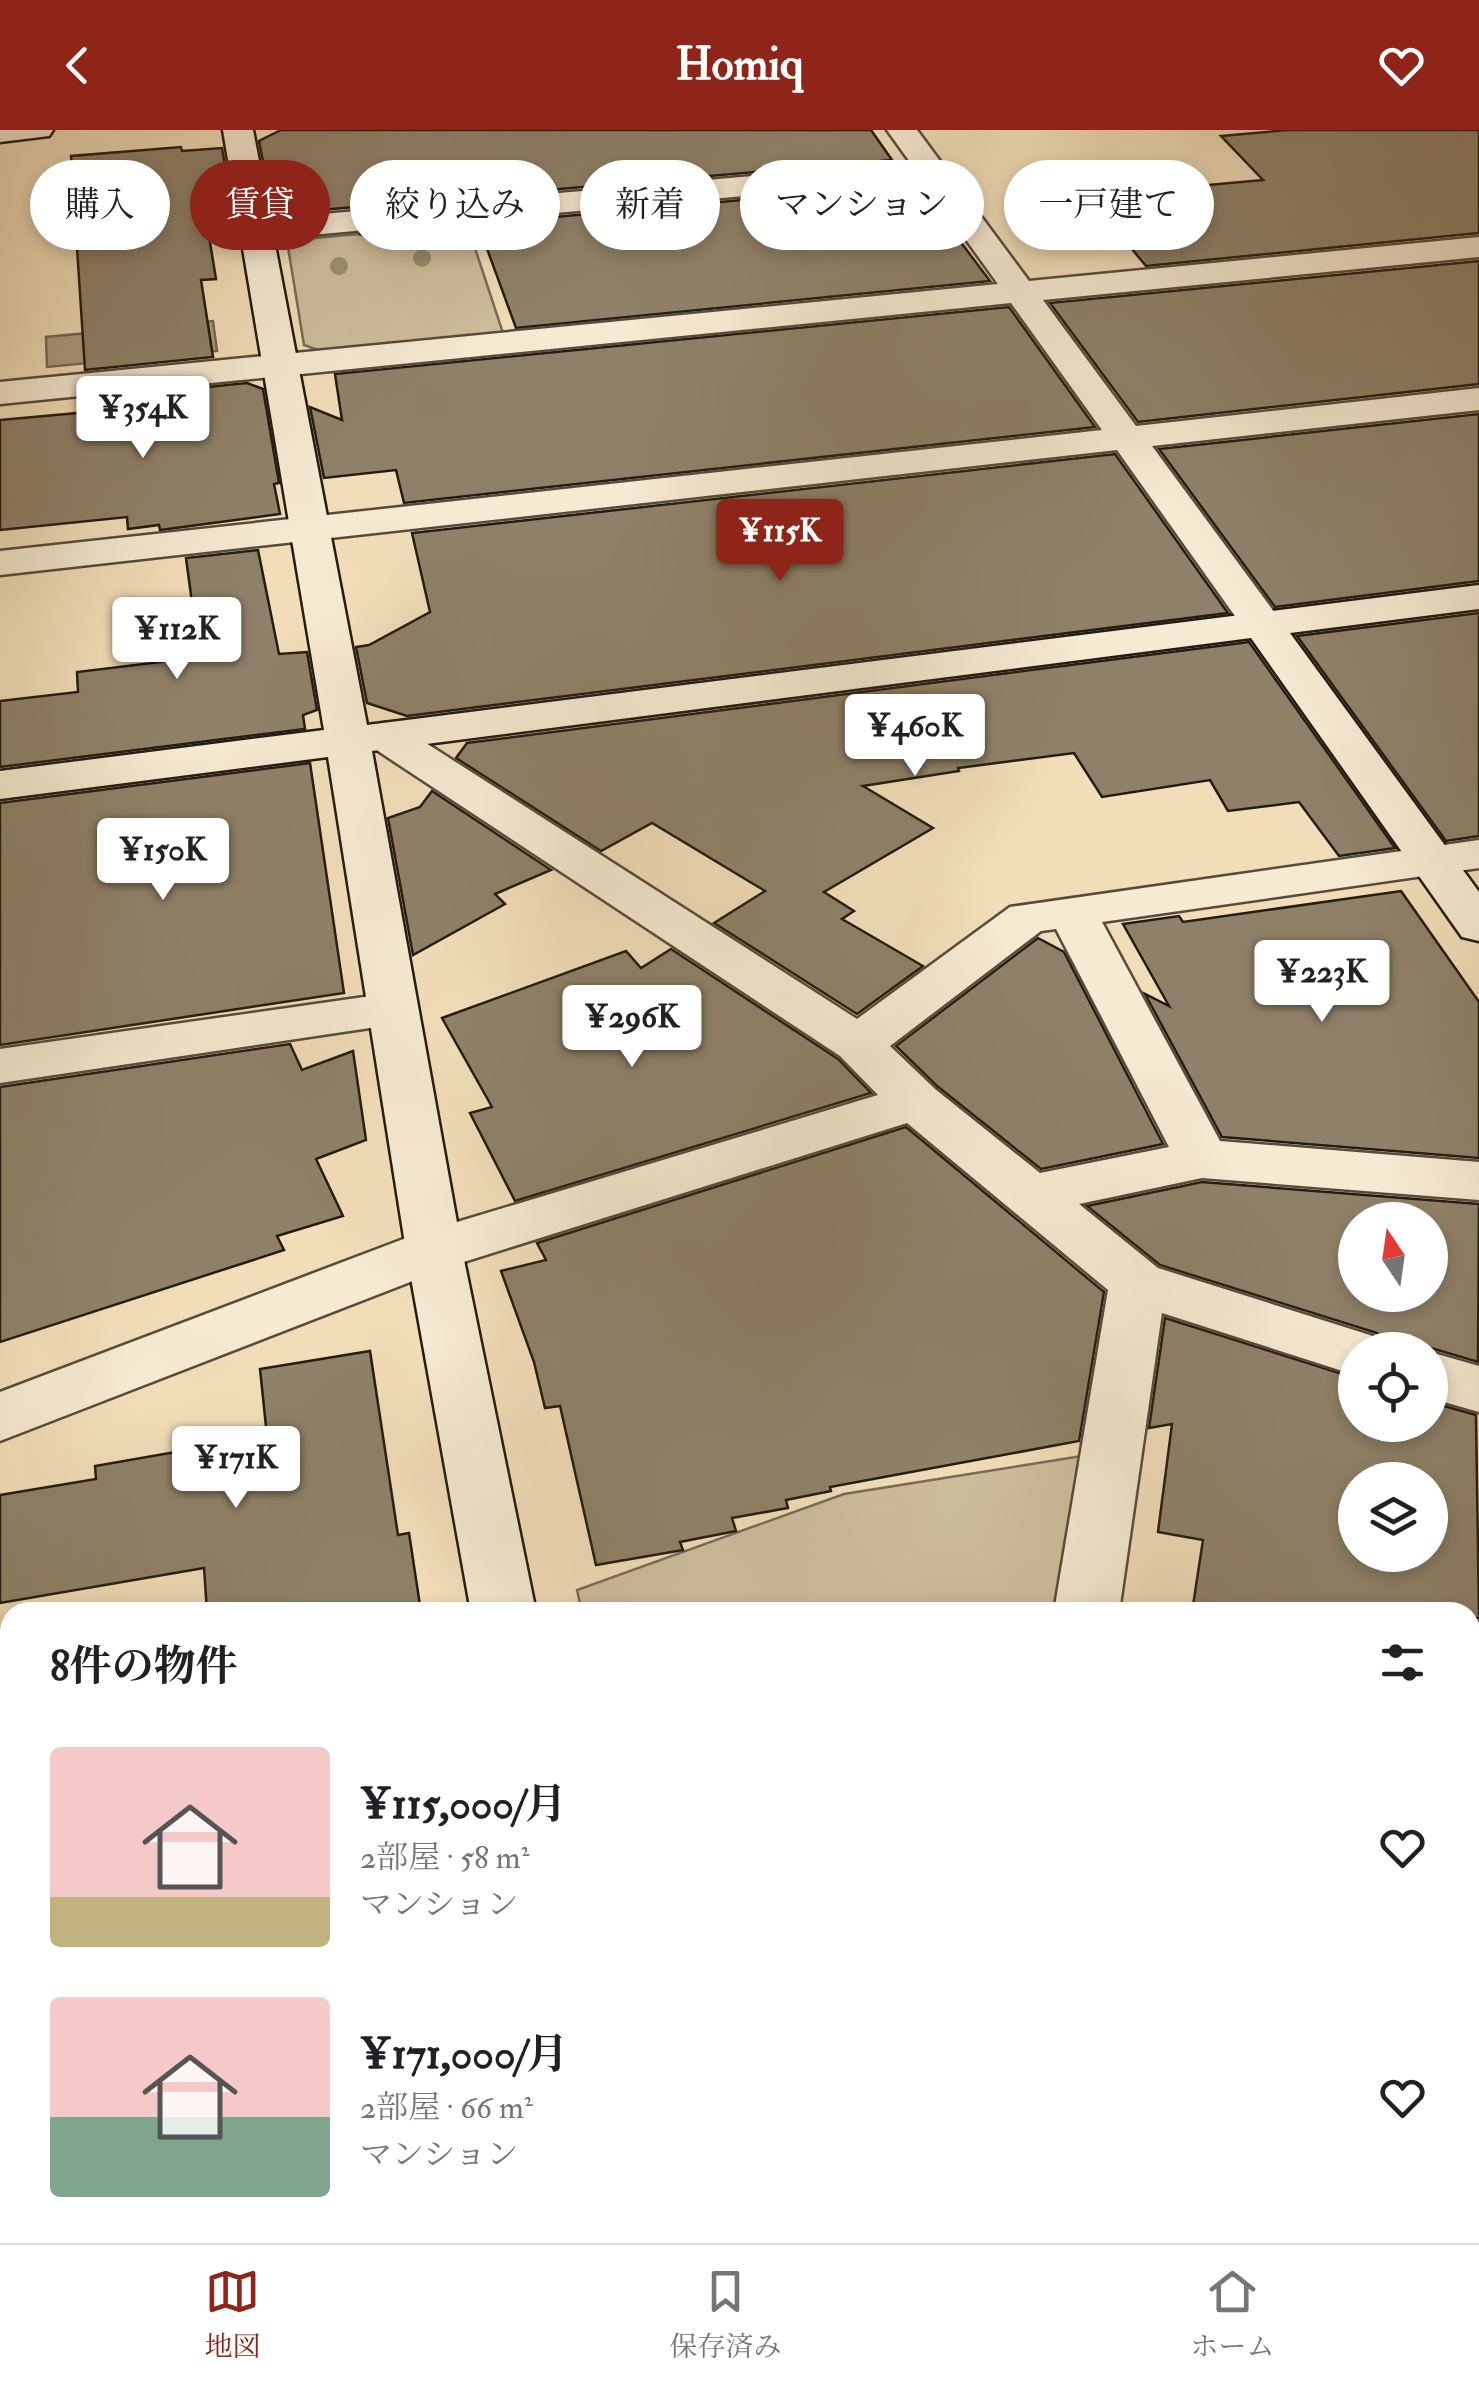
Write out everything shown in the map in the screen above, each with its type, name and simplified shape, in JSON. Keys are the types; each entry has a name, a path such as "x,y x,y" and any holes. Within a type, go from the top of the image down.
{"street":[{"path":"0,133 38,130"},
{"path":"238,130 243,160"},
{"path":"902,130 922,160"},
{"path":"330,223 740,187"},
{"path":"984,244 1479,926"},
{"path":"0,393 1479,247"},
{"path":"260,250 312,529 365,740 392,1010 502,1602"},
{"path":"0,563 1479,399"},
{"path":"0,785 1479,598"},
{"path":"365,740 858,1044 916,1102 1138,1282 1338,1347"},
{"path":"858,1044 1027,918 1479,854"},
{"path":"1072,912 1202,1158"},
{"path":"0,1066 392,1010"},
{"path":"0,1416 434,1250 916,1102"},
{"path":"1030,1195 1202,1158 1479,1181"},
{"path":"1089,1602 1138,1282"},
{"path":"1448,1380 1479,1389"}],"shaded area":[{"path":"350,235 350,250 476,250 504,336 326,353 304,345 288,250 330,250 330,237"},
{"path":"213,321 217,351 47,367 46,337"},
{"path":"1082,1456 1060,1602 580,1602 577,1590 844,1494"}],"building":[{"path":"281,130 871,130 892,160 740,160 740,173 720,175 720,160 580,160 580,187 560,189 560,160 350,160 350,207 330,209 330,160 263,160 259,141"},
{"path":"1288,130 1479,130 1479,233 1146,266 1133,250 1214,250 1214,184 1263,180 1221,136"},
{"path":"181,147 182,151 222,148 224,160 190,160 190,250 211,250 216,279 201,280 213,357 85,370 77,250 170,250 170,160 71,160 71,156"},
{"path":"740,200 740,250 967,250 990,281 516,328 488,250 560,250 560,217 580,215 580,250 720,250 720,202"},
{"path":"1479,261 1479,384 1138,422 1050,303"},
{"path":"1009,307 1095,427 404,503 396,470 324,478 310,407 342,420 335,374"},
{"path":"247,383 263,389 279,483 274,484 280,514 160,530 159,525 128,529 127,517 0,530 0,420 88,412 87,399"},
{"path":"1479,414 1479,581 1275,607 1159,449"},
{"path":"1115,454 1228,613 407,716 367,703 356,647 369,645 430,612 412,533"},
{"path":"258,550 279,654 307,652 317,710 303,715 305,729 0,767 0,701 78,692 77,672 177,660 175,635 196,632 186,558"},
{"path":"1479,613 1479,836 1446,841 1297,636"},
{"path":"1249,642 1395,848 1339,856 1299,802 1228,811 1210,780 1102,797 1074,753 958,768 959,771 863,786 933,828 824,892 854,911 842,919 923,966 857,1014 714,923 765,891 652,823 601,851 456,758 467,743"},
{"path":"310,763 344,993 0,1045 0,803"},
{"path":"432,791 551,870 495,894 505,904 413,955 388,818 420,807"},
{"path":"1401,891 1479,1002 1479,1158 1222,1137 1145,994 1169,1006 1123,924 1179,916 1183,922"},
{"path":"1038,938 1064,952 1163,1144 1041,1169 937,1086 896,1046"},
{"path":"671,949 838,1059 871,1093 515,1201 470,1113 492,1107 442,1018 626,951 641,968"},
{"path":"290,1044 302,1070 353,1051 366,1140 316,1159 343,1216 277,1236 284,1250 0,1342 0,1087"},
{"path":"906,1127 1104,1292 1079,1441 830,1487 831,1491 786,1500 788,1508 732,1518 736,1531 680,1542 683,1550 596,1565 560,1406 545,1408 534,1362 501,1271 546,1260 537,1243"},
{"path":"1202,1182 1479,1204 1478,1362 1448,1353 1448,1332 1374,1332 1160,1265 1087,1206"},
{"path":"1165,1318 1338,1373 1338,1442 1448,1442 1448,1407 1476,1415 1479,1602 1194,1602 1203,1540 1158,1532 1172,1424 1149,1428"},
{"path":"370,1351 398,1535 409,1533 419,1602 206,1602 204,1568 0,1602 0,1495 96,1479 95,1466 267,1436 260,1369"}]}
